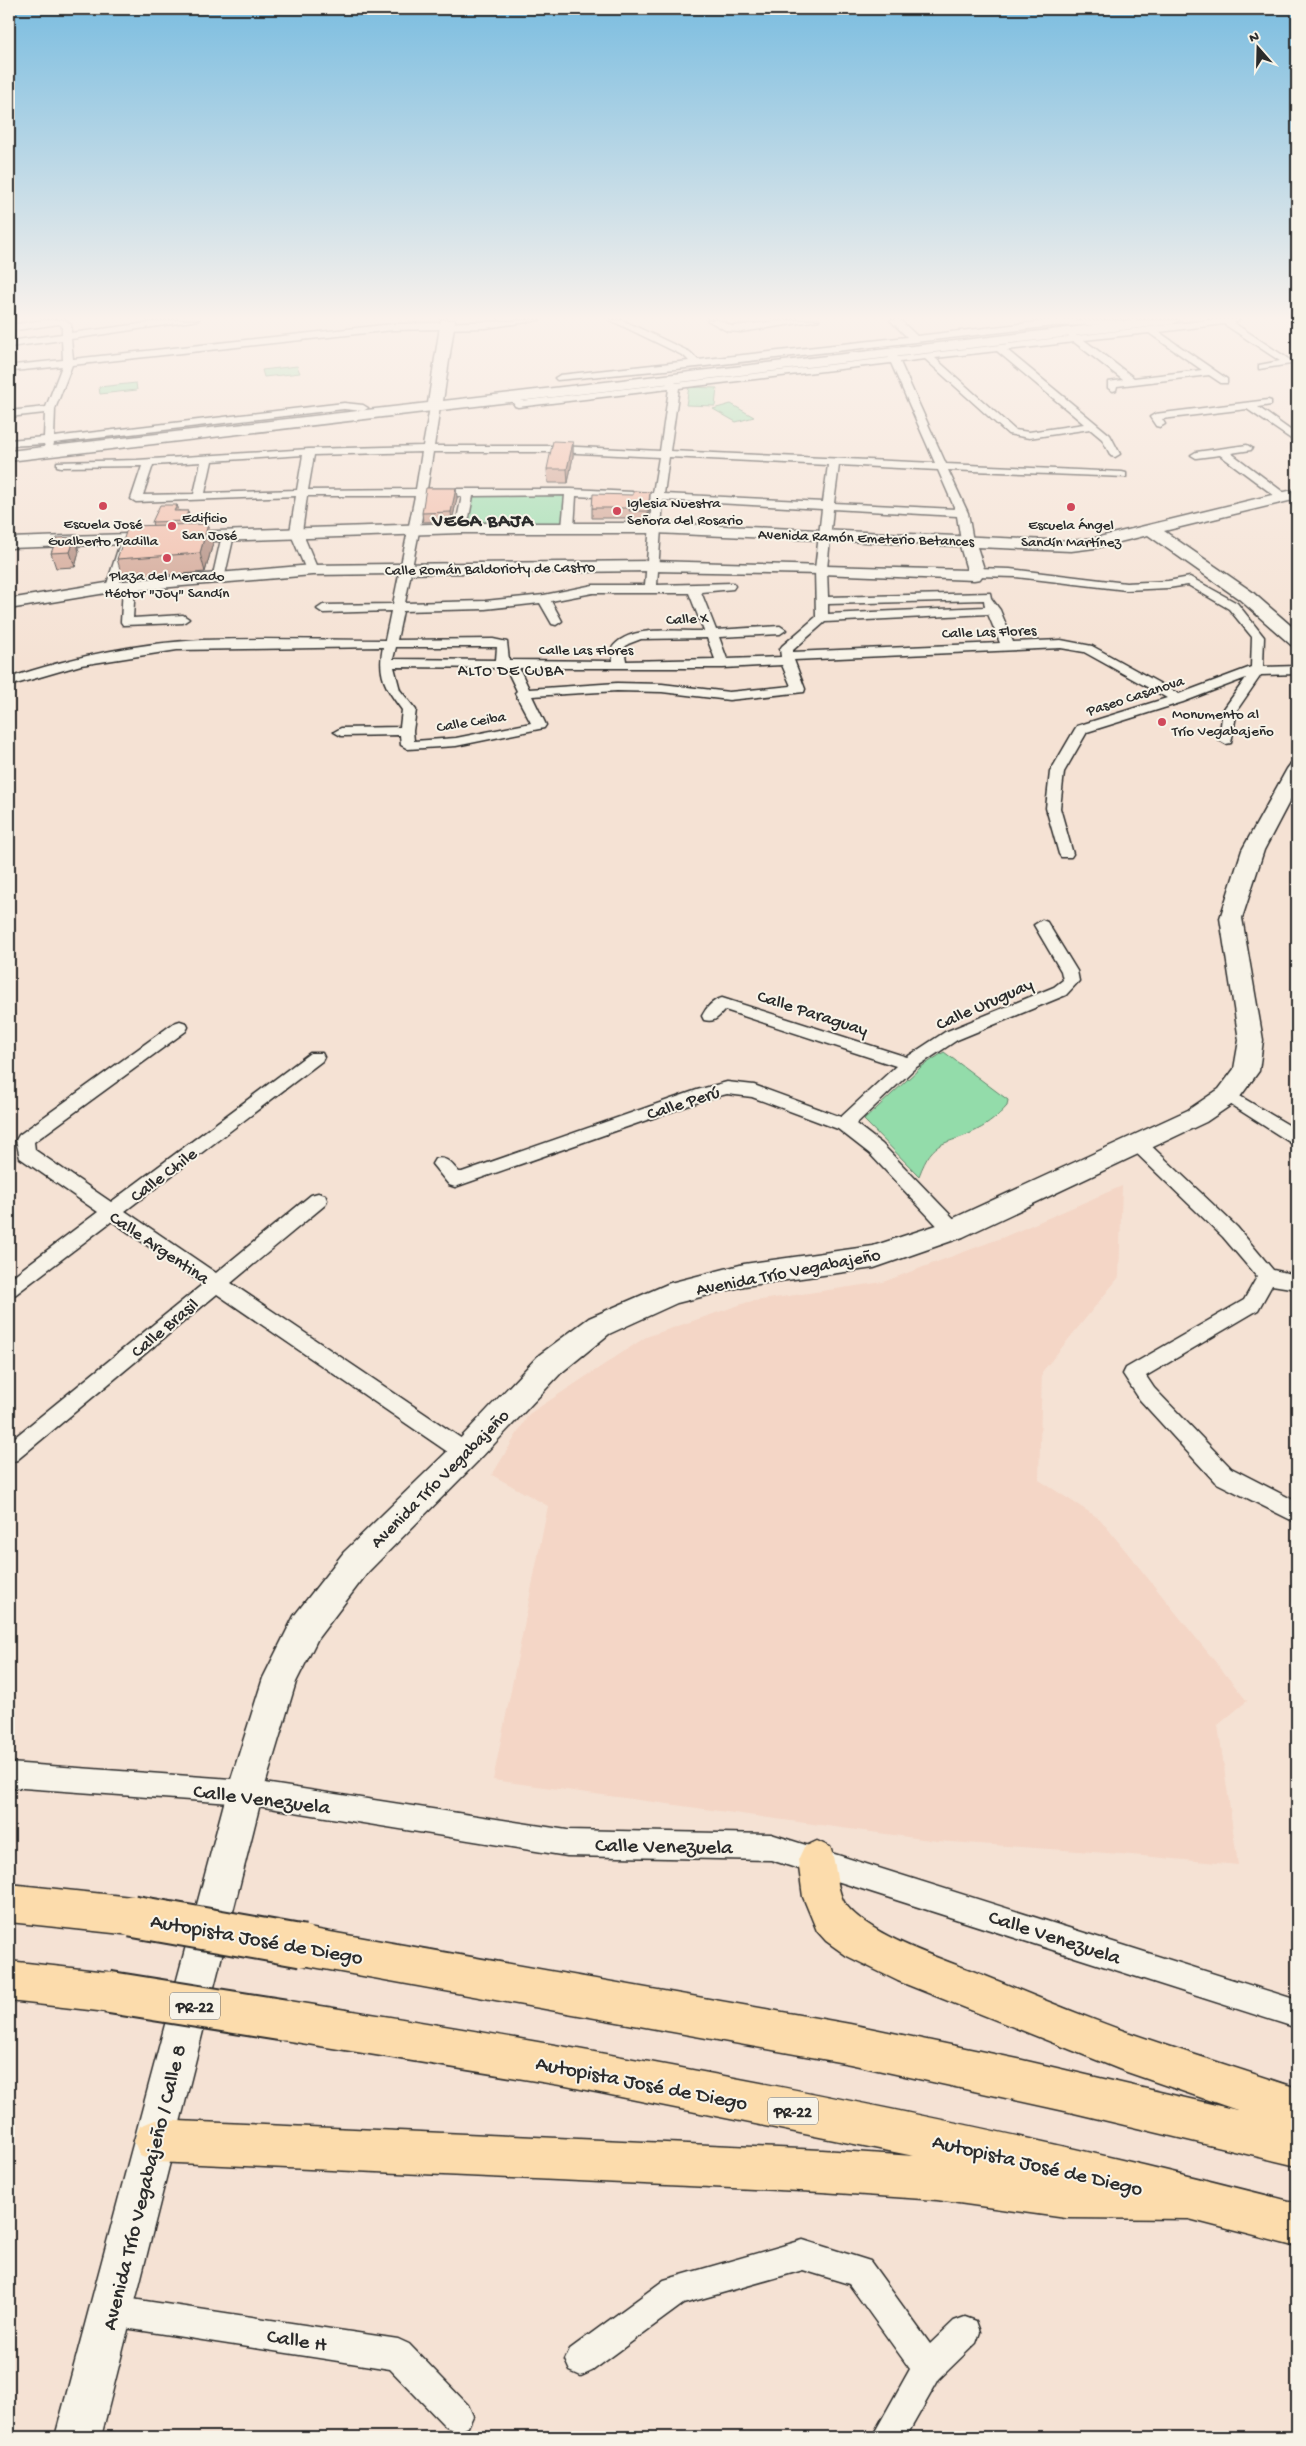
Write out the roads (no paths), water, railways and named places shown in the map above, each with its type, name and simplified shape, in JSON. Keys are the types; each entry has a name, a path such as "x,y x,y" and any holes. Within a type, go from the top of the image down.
{"highway":[{"path":"817,1860 822,1897 831,1916 840,1927 861,1942 912,1967 1124,2051 1297,2108"},
{"name":"Autopista José de Diego","path":"9,1903 132,1916 580,1994 851,2045 1167,2113 1297,2145"},
{"name":"Autopista José de Diego","path":"9,1981 108,1992 623,2078 868,2126 1193,2198 1297,2225"},
{"path":"155,2141 822,2171 937,2179 1066,2197 1193,2198"}],"street":[{"path":"49,434 49,442"},
{"path":"9,450 64,439 106,434"},
{"path":"9,443 49,442 122,434"},
{"path":"9,456 185,434"},
{"path":"342,732 406,731 409,710 394,690 386,663 400,608 430,434"},
{"path":"651,588 658,497 668,434"},
{"path":"928,434 962,513 975,573 994,610 1008,646"},
{"path":"1103,434 1115,454"},
{"path":"1196,455 1247,448"},
{"path":"61,464 308,452 427,449 557,449 1122,475"},
{"path":"308,452 296,532 312,570"},
{"path":"1223,452 1290,496"},
{"path":"199,497 207,458"},
{"path":"149,461 136,499 421,491 571,492 962,513"},
{"path":"822,618 821,569 834,462"},
{"path":"461,528 468,492"},
{"path":"568,528 571,492"},
{"name":"Avenida Ramón Emeterio Betances","path":"9,543 415,529 655,528 1071,546 1095,543 1290,496"},
{"path":"1181,551 1176,533 1184,526 1222,512"},
{"path":"1150,530 1256,601 1277,619 1297,641"},
{"path":"218,579 228,535"},
{"path":"128,538 121,586 127,622 183,619"},
{"path":"1095,543 1150,544 1181,551"},
{"name":"Calle Román Baldorioty de Castro","path":"9,604 121,586 312,570 652,566 975,573"},
{"path":"975,573 1021,574 1120,587 1163,587 1190,581 1233,606 1258,637 1257,670 1230,710 1226,740"},
{"path":"322,609 485,605 544,599 593,589 694,589 729,586"},
{"path":"694,589 723,664"},
{"path":"822,601 986,596"},
{"path":"544,599 556,621"},
{"path":"9,682 78,660 168,646 391,642 493,643 503,645 506,665 522,692 617,687 662,688 729,696 800,689 788,659 786,648 822,618 994,610"},
{"name":"Calle X","path":"620,665 618,648 624,641 640,635 676,636 780,630"},
{"name":"Calle Las Flores","path":"386,663 506,665 723,664 1061,644 1088,649 1178,699"},
{"name":"Paseo Casanova","path":"1066,854 1053,808 1057,772 1082,729 1178,699 1257,670 1297,670"},
{"name":"Calle Ceiba","path":"406,731 408,745 456,742 539,725 522,692"},
{"name":"Avenida Trío Vegabajeño","path":"245,1792 280,1678 306,1627 356,1562 466,1453 550,1364 599,1326 670,1294 744,1275 874,1257 953,1230 1197,1116 1228,1095 1246,1070 1250,1040 1231,918 1253,850 1297,769"},
{"name":"Calle Uruguay","path":"844,1125 909,1064 951,1036 1060,991 1071,981 1069,971 1042,925"},
{"name":"Calle Paraguay","path":"710,1016 722,1003 909,1064"},
{"name":"Calle Argentina","path":"180,1027 25,1140 26,1153 112,1214 466,1453"},
{"name":"Calle Chile","path":"9,1289 112,1214 316,1057"},
{"name":"Calle Perú","path":"441,1164 455,1180 464,1178 703,1094 727,1088 754,1091 844,1125 876,1149 953,1230"},
{"path":"1228,1095 1297,1138"},
{"path":"1138,1144 1230,1232 1267,1276 1297,1282"},
{"name":"Calle Brasil","path":"9,1454 318,1200"},
{"path":"1267,1276 1251,1305 1133,1374 1147,1394 1223,1475 1297,1513"},
{"name":"Calle Venezuela","path":"9,1775 245,1792 567,1843 771,1847 817,1860 1297,2014"},
{"name":"Avenida Trío Vegabajeño / Calle 8","path":"78,2437 245,1792"},
{"path":"581,2360 674,2291 803,2255 859,2272 928,2368"},
{"name":"Calle H","path":"112,2311 398,2355 457,2416"},
{"path":"888,2437 928,2368 965,2332"}],"place":[{"name":"Escuela José Gualberto Padilla","path":"103,506"},
{"name":"Escuela Ángel Sandín Martínez","path":"1071,507"},
{"name":"Iglesia Nuestra Señora del Rosario","path":"617,511"},
{"name":"Edificio San José","path":"172,526"},
{"name":"Plaza del Mercado Héctor \"Joy\" Sandín","path":"167,558"},
{"name":"Monumento al Trío Vegabajeño","path":"1162,722"}],"district":[{"name":"VEGA BAJA","path":"483,519"},
{"name":"ALTO DE CUBA","path":"511,669"}]}
